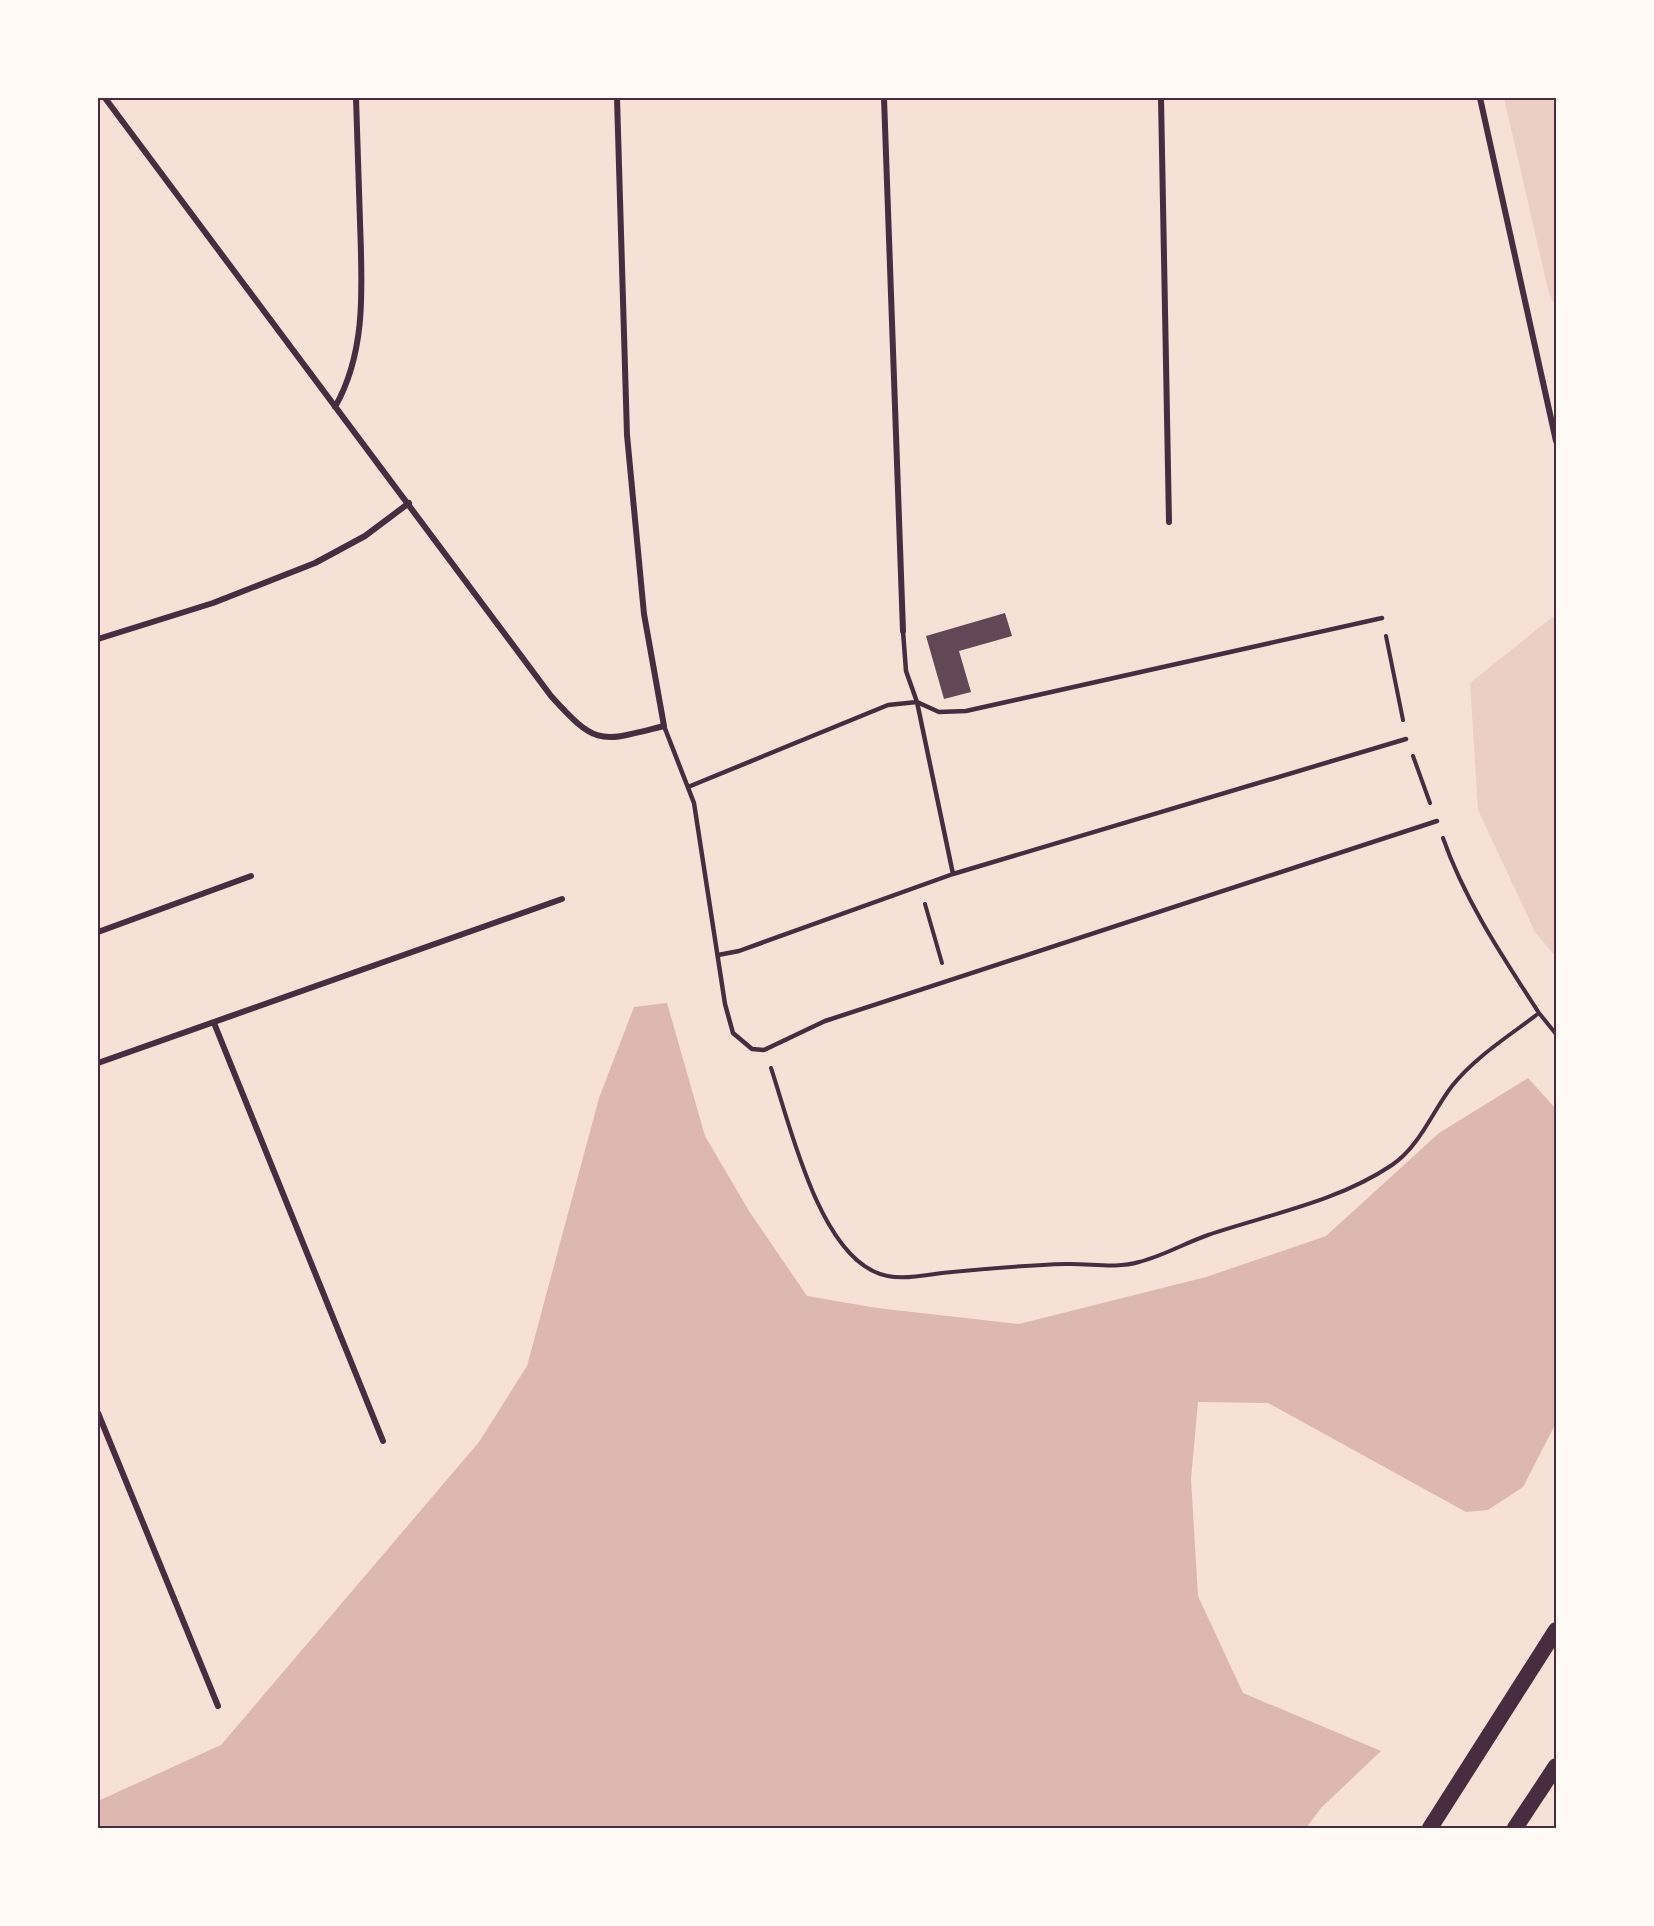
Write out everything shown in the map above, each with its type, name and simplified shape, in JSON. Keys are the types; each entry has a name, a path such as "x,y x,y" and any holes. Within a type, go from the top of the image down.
{"highway":[{"path":"1430,1828 1557,1630"},
{"path":"1515,1828 1557,1766"}],"street":[{"path":"105,98 335,407 410,503 551,696 573,721 597,738 620,737 664,726 644,614 627,435 617,98"},
{"path":"335,407 348,384 357,348 362,290 356,98"},
{"path":"884,98 903,631"},
{"path":"1161,98 1169,522"},
{"path":"1480,98 1557,441"},
{"path":"98,639 213,603 315,563 365,536 410,503"},
{"path":"98,932 251,876"},
{"path":"98,1064 562,899"},
{"path":"214,1023 383,1442"},
{"path":"98,1413 218,1706"}],"lane":[{"path":"688,787 888,705 917,702 939,712 966,711 1382,618"},
{"path":"903,631 906,671 917,702 953,874"},
{"path":"664,726 694,803 725,1004 734,1033 752,1048 764,1050 825,1021 1437,821"},
{"path":"718,955 739,951 953,874 1407,739"}],"path":[{"path":"919,886 948,981"},
{"path":"764,1050 808,1178 827,1224 846,1251 874,1272 902,1278 1014,1265 1089,1263 1118,1267 1141,1262 1205,1236 1357,1187 1395,1163 1418,1139 1452,1087 1478,1059 1539,1013 1557,1034"}],"shaded area":[{"path":"1504,98 1556,98 1556,307 1549,294"},
{"path":"1555,615 1556,957 1535,932 1478,810 1470,683"},
{"path":"667,1003 705,1136 749,1211 807,1296 877,1308 1019,1324 1206,1277 1326,1236 1439,1133 1528,1078 1556,1109 1556,1423 1523,1487 1488,1510 1466,1512 1268,1403 1198,1402 1191,1479 1198,1596 1243,1693 1381,1751 1321,1808 1306,1828 98,1828 98,1801 221,1745 479,1442 527,1366 599,1098 634,1007"}],"building":[{"path":"1005,613 1012,636 959,651 971,692 944,699 926,636"}]}
